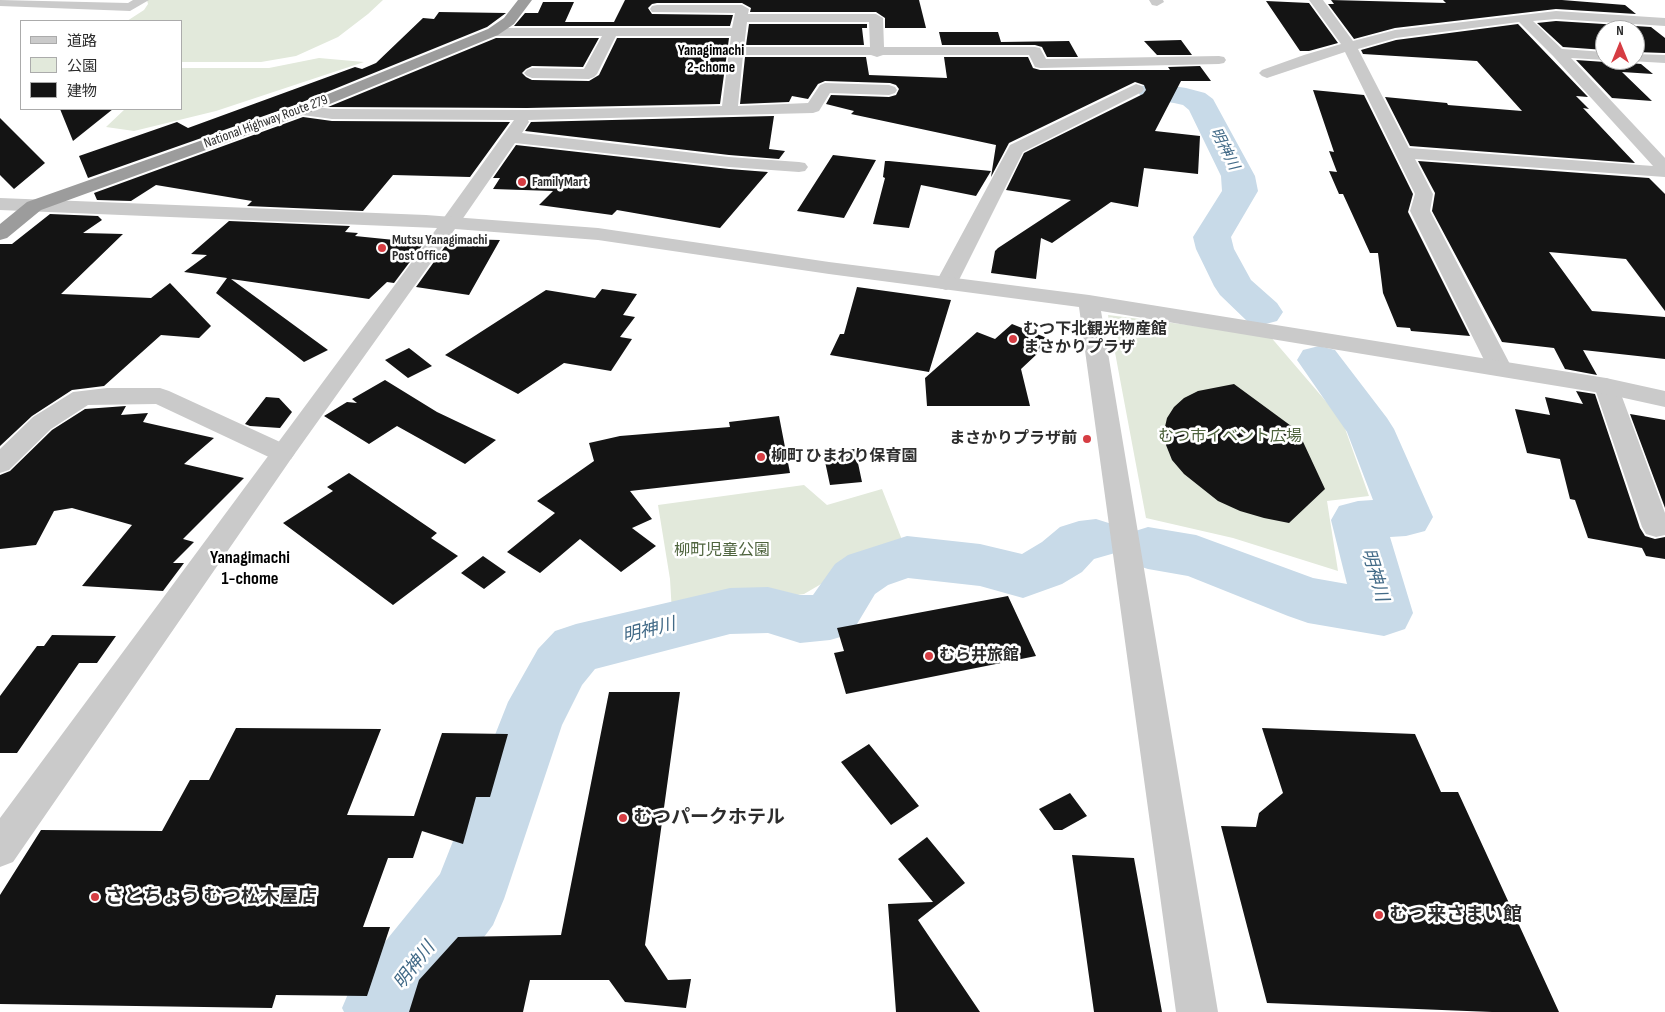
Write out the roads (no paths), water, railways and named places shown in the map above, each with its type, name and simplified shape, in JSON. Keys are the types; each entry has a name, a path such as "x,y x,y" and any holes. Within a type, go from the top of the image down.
{"highway":[{"name":"National Highway Route 279","path":"0,234 34,206 302,110 494,32 509,21 525,0"}],"street":[{"path":"0,2 130,7 142,0"},
{"path":"1316,0 1349,45 1424,194 1420,211 1500,368"},
{"path":"1503,6 1520,18 1558,53 1665,168"},
{"path":"657,9 742,9 729,111"},
{"path":"1266,74 1349,45 1395,34 1520,18 1556,16 1665,22"},
{"path":"494,32 611,33 876,18 877,52"},
{"path":"532,74 589,74 611,33"},
{"path":"736,51 1035,51 1040,64 1219,60"},
{"path":"1558,53 1595,55"},
{"path":"1645,58 1665,59"},
{"path":"302,110 332,114 526,115 729,111 813,108 824,88 890,90"},
{"path":"946,284 1016,150 1136,89"},
{"path":"0,849 526,115"},
{"path":"511,137 729,162 799,167"},
{"path":"1403,153 1665,172"},
{"path":"0,204 450,223 598,234 946,284 1089,302 1500,368 1606,386 1665,399"},
{"path":"1089,302 1197,1012"},
{"path":"1606,386 1656,527"},
{"path":"0,464 42,423 82,398 107,396 160,396 282,453"}],"waterway":[{"name":"明神川","path":"1153,92 1175,94 1194,99 1202,105 1238,176 1240,191 1212,237 1215,249 1234,286 1262,312"},
{"name":"明神川","path":"1148,548 1196,556 1308,600 1384,613 1358,520 1406,517 1370,429 1319,360"},
{"name":"明神川","path":"382,1008 467,899 531,722 560,667 576,649 730,611 768,610 800,619 830,617 855,579 868,570 907,557 980,565 1023,576 1042,569 1062,557 1079,541 1096,539"}],"place":[{"name":"FamilyMart","path":"522,182"},
{"name":"Mutsu Yanagimachi Post Office","path":"382,248"},
{"name":"むつ下北観光物産館 まさかりプラザ","path":"1013,339"},
{"name":"まさかりプラザ前","path":"1087,439"},
{"name":"柳町 ひまわり保育園","path":"761,457"},
{"name":"むら井旅館","path":"929,656"},
{"name":"むつパークホテル","path":"623,818"},
{"name":"さとちょう むつ松木屋店","path":"95,897"},
{"name":"むつ来さまい館","path":"1379,915"}],"district":[{"name":"Yanagimachi 2-chome","path":"711,60"},
{"name":"Yanagimachi 1-chome","path":"250,568"}],"park label":[{"name":"むつ市イベント広場","path":"1230,437"},
{"name":"柳町児童公園","path":"722,551"}]}
